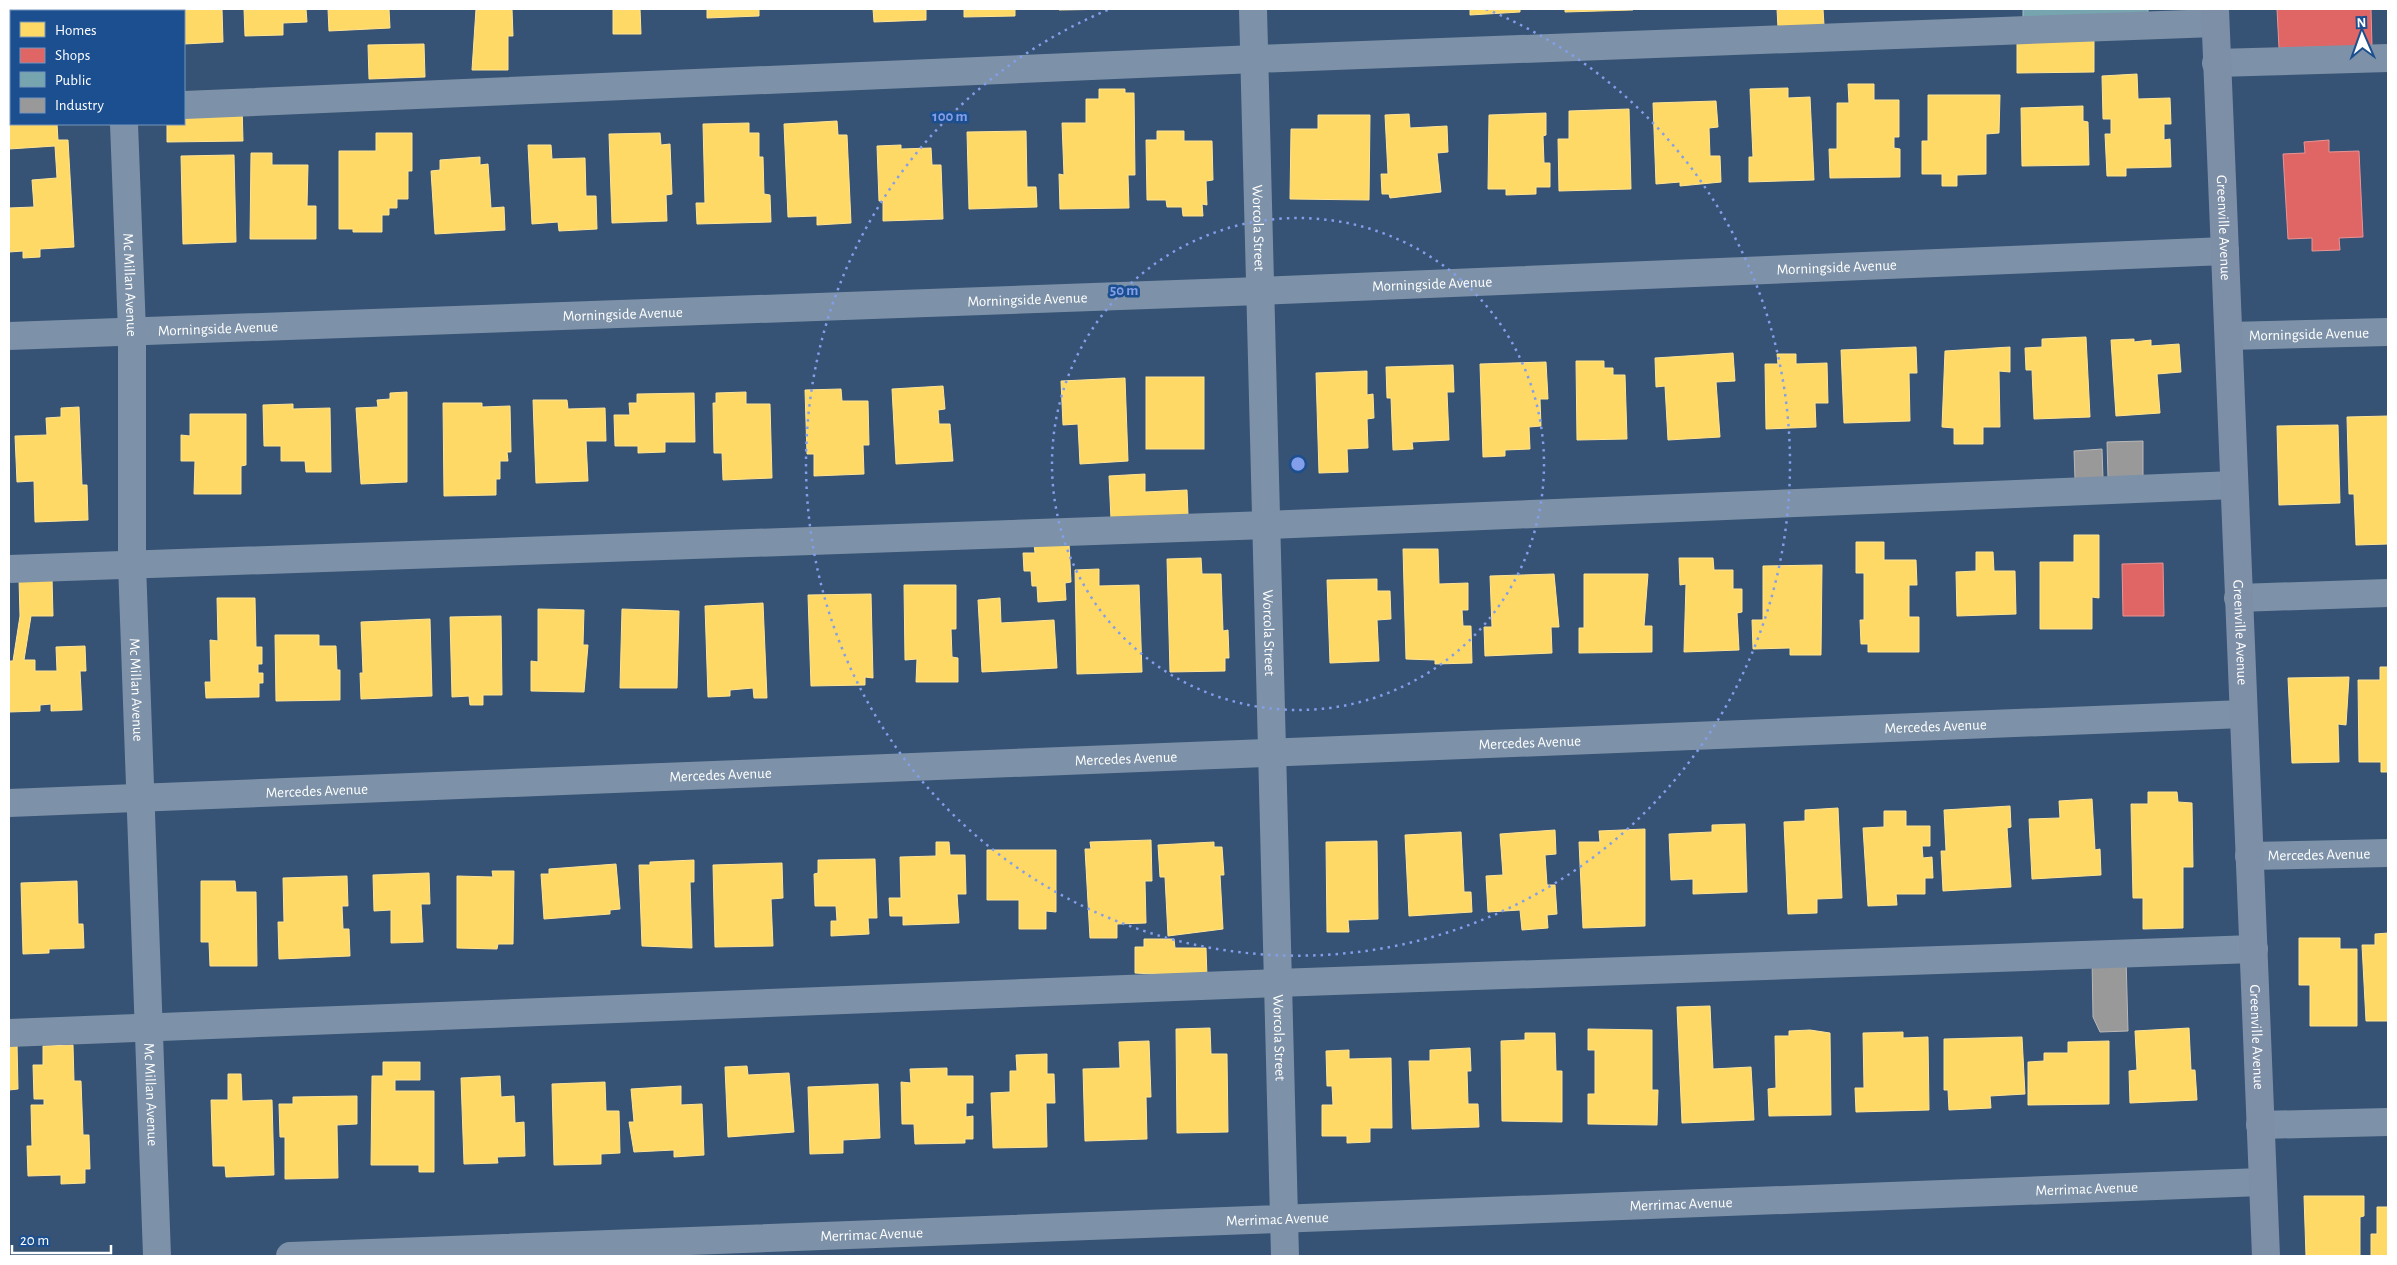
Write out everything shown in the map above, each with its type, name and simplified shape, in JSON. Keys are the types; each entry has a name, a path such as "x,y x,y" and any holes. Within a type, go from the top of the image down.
{"main road":[{"name":"Greenville Avenue","path":"2215,16 2266,1256"}],"street":[{"name":"Worcola Street","path":"1253,9 1285,1256"},
{"path":"185,105 2215,16"},
{"path":"2216,63 2388,58"},
{"name":"Mc Millan Avenue","path":"124,125 132,331 132,564 157,1256"},
{"name":"Morningside Avenue","path":"9,336 1260,291 2225,251"},
{"name":"Morningside Avenue","path":"2229,336 2388,332"},
{"path":"9,569 1267,525 2234,486"},
{"path":"2238,598 2388,593"},
{"name":"Mercedes Avenue","path":"9,803 2243,714"},
{"name":"Mercedes Avenue","path":"2249,856 2388,853"},
{"path":"9,1033 1277,983 2254,949"},
{"path":"2260,1125 2388,1122"},
{"name":"Merrimac Avenue","path":"290,1256 2262,1182"}],"building: Homes":[{"path":"9,9 61,9 10,10 9,47"},
{"path":"222,9 223,42 185,44 185,10 168,10"},
{"path":"244,9 306,9 307,22 283,23 283,35 245,36"},
{"path":"328,9 389,9 390,28 329,31"},
{"path":"476,9 512,9 513,36 508,36 508,70 472,70"},
{"path":"613,9 640,9 641,34 613,34"},
{"path":"707,9 759,9 759,16 707,18"},
{"path":"873,9 926,9 926,20 874,22"},
{"path":"964,9 1015,9 1015,16 964,17"},
{"path":"1059,9 1117,9 1059,10"},
{"path":"1470,9 1520,9 1520,12 1470,15"},
{"path":"1565,9 1633,9 1633,10 1565,12"},
{"path":"1777,9 1823,9 1824,25 1778,28"},
{"path":"2094,41 2094,72 2017,73 2017,42"},
{"path":"424,44 425,77 369,79 368,45"},
{"path":"2137,74 2138,99 2170,98 2171,124 2164,124 2164,140 2170,139 2171,167 2126,168 2126,176 2107,176 2105,134 2111,134 2111,119 2103,119 2102,76"},
{"path":"1848,84 1874,84 1874,100 1899,100 1899,137 1894,137 1894,148 1900,149 1900,177 1830,178 1829,149 1837,149 1837,103 1849,103"},
{"path":"1788,88 1788,98 1810,97 1814,180 1749,182 1749,157 1753,157 1750,89"},
{"path":"1099,89 1125,89 1125,93 1134,93 1135,175 1128,175 1129,208 1060,209 1059,174 1064,175 1062,123 1086,123 1086,99 1099,99"},
{"path":"1928,95 2000,95 1999,133 1986,134 1986,174 1957,175 1957,186 1942,186 1942,174 1922,174 1922,141 1928,141"},
{"path":"1716,101 1718,127 1709,128 1710,156 1720,156 1721,182 1680,186 1680,182 1656,184 1653,103"},
{"path":"242,105 243,141 167,142 167,125 185,125 185,110"},
{"path":"2083,106 2083,121 2088,122 2089,165 2022,166 2021,108"},
{"path":"1629,109 1631,189 1559,191 1558,139 1569,139 1569,111"},
{"path":"9,113 10,125 57,125 58,140 68,140 74,247 40,249 40,257 23,258 23,251 9,252 9,208 34,207 32,180 57,178 55,146 9,149"},
{"path":"1546,113 1546,135 1543,136 1544,163 1550,163 1550,187 1536,187 1536,194 1506,195 1506,189 1488,189 1489,115"},
{"path":"1409,114 1410,128 1447,126 1448,152 1437,153 1441,192 1390,198 1389,194 1382,194 1381,174 1388,174 1385,115"},
{"path":"1318,115 1370,115 1369,200 1290,199 1291,129 1318,129"},
{"path":"837,121 838,135 847,135 851,223 817,225 817,216 788,217 784,124"},
{"path":"749,123 749,133 759,133 759,157 763,157 764,194 770,195 771,222 697,224 696,203 705,203 703,124"},
{"path":"1026,131 1027,187 1036,187 1037,207 969,209 967,132"},
{"path":"1157,131 1184,131 1184,141 1212,141 1213,180 1206,181 1207,205 1202,204 1203,216 1183,216 1182,207 1167,207 1166,200 1147,200 1146,140 1157,140"},
{"path":"376,133 412,133 412,171 408,171 408,199 397,199 397,208 389,208 389,215 382,215 382,232 353,232 353,229 339,229 339,151 376,151"},
{"path":"660,133 661,145 670,144 672,194 666,195 667,221 612,223 609,134"},
{"path":"528,145 551,145 552,159 585,158 586,196 596,196 597,229 559,231 558,222 532,224"},
{"path":"901,145 901,149 931,148 932,165 941,165 943,219 883,221 883,201 879,201 877,146"},
{"path":"251,153 272,153 272,165 308,165 307,206 316,206 316,239 250,239"},
{"path":"234,155 236,242 183,244 181,156"},
{"path":"480,157 480,165 488,164 491,208 504,207 505,230 435,234 431,171 440,170 440,160"},
{"path":"2086,337 2090,417 2034,419 2032,370 2026,370 2025,348 2042,347 2042,339"},
{"path":"2134,339 2134,342 2151,340 2151,346 2179,344 2181,372 2157,374 2160,413 2116,416 2111,340"},
{"path":"1916,347 1917,373 1909,373 1910,421 1844,423 1841,350"},
{"path":"2010,347 2010,372 1999,371 2000,427 1983,427 1983,444 1954,444 1954,428 1942,427 1945,351"},
{"path":"1733,353 1735,381 1716,382 1720,437 1668,440 1665,386 1656,387 1655,358"},
{"path":"1777,354 1796,354 1796,364 1827,363 1828,403 1815,403 1816,427 1766,429 1765,364 1778,364"},
{"path":"1576,361 1604,361 1604,368 1613,368 1613,375 1625,375 1627,439 1577,440"},
{"path":"1546,362 1548,399 1540,399 1541,426 1529,427 1530,449 1505,450 1505,456 1483,457 1480,364"},
{"path":"1453,365 1454,392 1447,392 1449,440 1412,442 1413,449 1393,450 1391,398 1387,398 1386,367"},
{"path":"1367,371 1367,395 1373,394 1374,418 1367,419 1368,448 1347,449 1348,472 1319,473 1316,373"},
{"path":"1146,377 1204,377 1204,449 1146,449"},
{"path":"1125,378 1128,461 1080,464 1078,424 1063,425 1061,381"},
{"path":"943,386 945,409 938,410 939,424 950,424 953,461 896,464 892,389"},
{"path":"841,389 842,401 868,401 869,445 863,445 864,474 814,476 814,454 807,454 805,390"},
{"path":"407,392 407,482 361,484 356,408 378,407 377,400 390,399 390,393"},
{"path":"746,392 746,404 770,404 772,478 723,480 722,453 714,453 713,403 716,403 716,393"},
{"path":"694,393 695,442 665,442 665,452 638,453 638,446 615,446 614,415 630,415 629,403 637,403 637,394"},
{"path":"533,400 567,400 568,409 605,408 606,441 586,441 588,481 536,483"},
{"path":"443,403 482,403 482,407 510,406 511,452 507,452 508,461 500,461 500,479 496,479 496,495 444,496"},
{"path":"293,404 293,409 330,408 331,472 306,472 305,461 281,461 281,446 264,446 263,405"},
{"path":"79,407 82,485 87,485 88,520 35,522 34,481 17,482 15,436 47,435 46,418 61,417 61,408"},
{"path":"190,414 246,414 246,465 241,466 241,494 194,494 195,461 181,461 181,435 190,436"},
{"path":"2388,416 2388,544 2356,545 2354,494 2349,494 2347,417"},
{"path":"2338,425 2340,503 2279,505 2277,426"},
{"path":"1145,474 1145,492 1187,490 1188,515 1111,519 1109,476"},
{"path":"2074,535 2099,535 2099,598 2092,597 2092,629 2040,629 2040,562 2074,562"},
{"path":"1856,542 1884,542 1884,560 1916,560 1917,585 1909,585 1909,617 1919,617 1919,652 1868,652 1868,644 1861,644 1860,620 1864,620 1864,573 1856,573"},
{"path":"1069,543 1071,582 1065,583 1066,600 1038,602 1037,586 1032,586 1031,571 1024,571 1023,553 1035,553 1034,544"},
{"path":"1403,549 1438,549 1439,584 1468,583 1468,610 1462,610 1463,626 1471,626 1472,663 1435,664 1435,660 1406,659"},
{"path":"1976,552 1993,552 1994,571 2015,571 2016,614 1957,616 1956,572 1976,571"},
{"path":"1201,558 1202,574 1221,574 1223,631 1228,630 1229,658 1225,658 1225,671 1170,672 1167,559"},
{"path":"1679,558 1713,558 1714,570 1733,570 1733,589 1742,589 1742,612 1737,613 1739,650 1684,652 1686,584 1680,585"},
{"path":"1822,565 1821,655 1790,655 1790,648 1753,649 1752,620 1763,620 1763,566"},
{"path":"1099,569 1099,586 1139,585 1142,672 1077,674 1075,570"},
{"path":"1554,574 1559,627 1551,627 1552,653 1485,656 1484,627 1492,627 1490,576"},
{"path":"1584,574 1648,574 1644,626 1652,626 1652,652 1579,653 1579,628 1584,628"},
{"path":"52,578 53,616 31,616 24,660 35,660 35,671 57,671 56,647 85,646 86,671 80,671 82,710 51,711 51,704 40,705 40,711 9,712 9,661 13,661 20,616 19,579"},
{"path":"1377,579 1377,591 1390,591 1391,619 1377,620 1379,661 1330,663 1327,580"},
{"path":"904,585 956,585 956,629 951,629 952,657 958,658 958,682 916,682 917,659 905,660"},
{"path":"871,594 873,678 865,677 865,685 811,686 808,595"},
{"path":"217,598 255,598 256,647 262,647 262,664 258,664 258,673 263,673 263,683 259,683 259,697 206,698 205,682 211,682 210,640 218,641"},
{"path":"1000,598 1001,623 1054,620 1057,668 982,672 978,600"},
{"path":"763,603 767,698 754,698 753,688 730,690 730,696 708,697 705,606"},
{"path":"538,609 584,610 583,645 588,645 584,692 531,691 531,661 538,662"},
{"path":"622,609 679,611 677,688 620,688"},
{"path":"501,616 502,695 483,695 483,705 470,705 469,696 452,697 450,617"},
{"path":"430,619 432,696 361,699 360,673 363,673 361,622"},
{"path":"275,635 319,635 319,646 336,646 337,670 340,670 340,700 276,701"},
{"path":"2380,667 2388,667 2388,772 2381,772 2381,762 2359,762 2358,680 2380,680"},
{"path":"2349,677 2346,725 2338,724 2339,762 2292,763 2288,678"},
{"path":"2148,792 2177,792 2178,802 2192,803 2193,867 2183,867 2183,928 2143,929 2143,898 2133,898 2131,804 2148,804"},
{"path":"2092,799 2095,850 2100,849 2101,875 2032,879 2029,819 2060,818 2059,801"},
{"path":"2010,806 2011,827 2007,828 2011,887 1943,891 1941,851 1946,851 1944,810"},
{"path":"1838,808 1842,898 1817,899 1817,913 1788,914 1784,822 1805,821 1805,810"},
{"path":"1884,811 1906,811 1906,826 1930,826 1930,846 1922,846 1923,858 1932,857 1933,878 1925,878 1925,894 1896,894 1897,905 1868,906 1863,828 1884,827"},
{"path":"1745,824 1747,892 1693,894 1693,879 1671,880 1669,834 1712,832 1712,825"},
{"path":"1645,829 1645,926 1583,928 1579,842 1600,842 1599,831"},
{"path":"1555,830 1556,854 1545,855 1547,885 1555,885 1557,914 1547,915 1548,928 1522,930 1520,910 1488,912 1486,876 1503,875 1500,834"},
{"path":"1461,832 1464,892 1471,892 1472,912 1409,916 1405,835"},
{"path":"1151,840 1152,881 1145,881 1146,923 1117,924 1117,938 1090,938 1085,849 1091,849 1090,842"},
{"path":"1377,841 1378,919 1348,920 1349,932 1327,932 1326,842"},
{"path":"936,842 949,842 950,855 965,855 966,894 957,894 959,923 903,925 903,916 890,916 889,898 901,898 900,857 936,856"},
{"path":"1214,842 1214,847 1222,847 1224,875 1220,875 1223,929 1168,936 1165,877 1160,877 1158,845"},
{"path":"987,850 1056,850 1056,912 1046,911 1046,929 1019,929 1019,900 987,900"},
{"path":"875,859 877,918 868,918 869,934 831,936 831,921 837,921 836,906 815,906 814,874 818,873 818,860"},
{"path":"694,860 694,882 690,882 692,948 642,946 639,865 650,865 650,862"},
{"path":"782,863 783,898 771,899 773,946 715,947 713,865"},
{"path":"616,864 620,909 610,910 610,914 544,919 541,874 549,874 549,869"},
{"path":"492,871 514,871 513,944 498,944 497,949 457,948 457,876 493,877"},
{"path":"429,873 430,904 421,904 423,942 391,943 391,910 374,911 373,875"},
{"path":"347,876 348,906 342,906 343,929 349,929 350,956 279,959 278,922 284,922 283,878"},
{"path":"77,881 78,924 83,924 84,948 49,949 49,953 23,954 21,883"},
{"path":"201,881 235,881 236,892 256,892 257,966 210,966 209,942 201,942"},
{"path":"2388,933 2388,1021 2366,1021 2362,945 2375,945 2375,934"},
{"path":"2299,938 2340,938 2340,949 2357,949 2357,1026 2310,1026 2310,985 2299,985"},
{"path":"1144,939 1174,939 1175,948 1206,948 1207,977 1135,973 1135,947 1144,947"},
{"path":"1710,1006 1713,1069 1751,1067 1754,1120 1682,1123 1677,1007"},
{"path":"1210,1028 1211,1054 1227,1054 1228,1132 1177,1133 1176,1029"},
{"path":"2189,1028 2191,1070 2195,1070 2197,1100 2130,1103 2129,1071 2137,1070 2135,1031"},
{"path":"1588,1029 1652,1030 1652,1090 1658,1090 1657,1125 1588,1124 1588,1094 1595,1094 1595,1050 1588,1050"},
{"path":"1810,1030 1830,1033 1831,1115 1769,1116 1768,1089 1776,1088 1775,1036 1789,1036 1789,1031"},
{"path":"1903,1032 1903,1038 1928,1037 1929,1110 1856,1112 1855,1088 1864,1088 1863,1033"},
{"path":"1525,1033 1555,1033 1556,1071 1562,1071 1562,1122 1502,1121 1501,1041 1525,1040"},
{"path":"2022,1037 2025,1094 1990,1096 1991,1108 1949,1110 1948,1090 1944,1090 1944,1039"},
{"path":"1149,1041 1151,1097 1146,1097 1147,1139 1085,1141 1083,1069 1120,1068 1119,1042"},
{"path":"2109,1041 2109,1104 2028,1105 2028,1062 2044,1061 2044,1053 2068,1053 2068,1042"},
{"path":"17,1043 18,1089 9,1090 9,1044"},
{"path":"73,1045 74,1081 81,1081 83,1135 89,1135 90,1169 85,1169 85,1183 61,1184 61,1175 28,1176 27,1146 32,1146 31,1105 44,1105 44,1099 34,1099 33,1065 43,1065 43,1046"},
{"path":"1470,1048 1471,1071 1467,1071 1468,1104 1478,1104 1479,1127 1412,1129 1409,1061 1430,1061 1430,1050"},
{"path":"1349,1050 1349,1059 1391,1058 1392,1128 1370,1128 1370,1142 1347,1143 1347,1136 1322,1136 1322,1105 1333,1105 1332,1086 1327,1086 1326,1051"},
{"path":"1047,1054 1047,1074 1054,1074 1055,1103 1046,1103 1047,1147 993,1148 991,1093 1010,1092 1010,1071 1017,1071 1016,1055"},
{"path":"383,1062 420,1062 420,1080 395,1080 395,1091 434,1091 434,1172 419,1172 419,1165 371,1165 372,1076 383,1076"},
{"path":"747,1066 748,1075 789,1073 794,1132 728,1137 725,1067"},
{"path":"947,1068 947,1076 973,1076 973,1103 966,1103 966,1117 973,1116 973,1139 965,1139 965,1143 915,1144 914,1124 902,1124 901,1082 911,1083 910,1069"},
{"path":"228,1074 241,1074 242,1101 272,1100 274,1175 226,1177 225,1166 213,1166 211,1100 228,1100"},
{"path":"500,1076 501,1097 514,1096 515,1123 524,1122 525,1156 497,1157 498,1163 464,1164 461,1078"},
{"path":"605,1082 606,1111 619,1111 620,1153 601,1154 601,1164 554,1165 552,1084"},
{"path":"878,1084 880,1138 843,1140 843,1153 810,1154 808,1087"},
{"path":"681,1086 681,1105 702,1104 704,1155 674,1157 674,1150 634,1152 629,1122 634,1122 631,1089"},
{"path":"357,1096 357,1124 337,1125 338,1178 285,1179 285,1137 280,1137 279,1104 293,1104 293,1097"},
{"path":"2304,1196 2364,1196 2364,1216 2360,1217 2360,1256 2306,1256"},
{"path":"2377,1207 2388,1207 2388,1256 2371,1256 2371,1234 2377,1234"}],"building: Shops":[{"path":"2277,9 2371,9 2372,46 2279,48"},
{"path":"2329,140 2329,152 2359,151 2363,237 2339,238 2340,250 2312,251 2312,238 2288,239 2283,154 2305,153 2304,142"},
{"path":"2163,563 2164,616 2123,616 2122,564"}],"building: Public":[{"path":"2023,9 2148,9 2148,13 2023,18"}],"building: Industry":[{"path":"2143,441 2143,478 2108,478 2107,442"},
{"path":"2102,449 2103,478 2075,479 2074,451"},
{"path":"2126,957 2128,1031 2100,1032 2093,1017 2092,958"}]}
